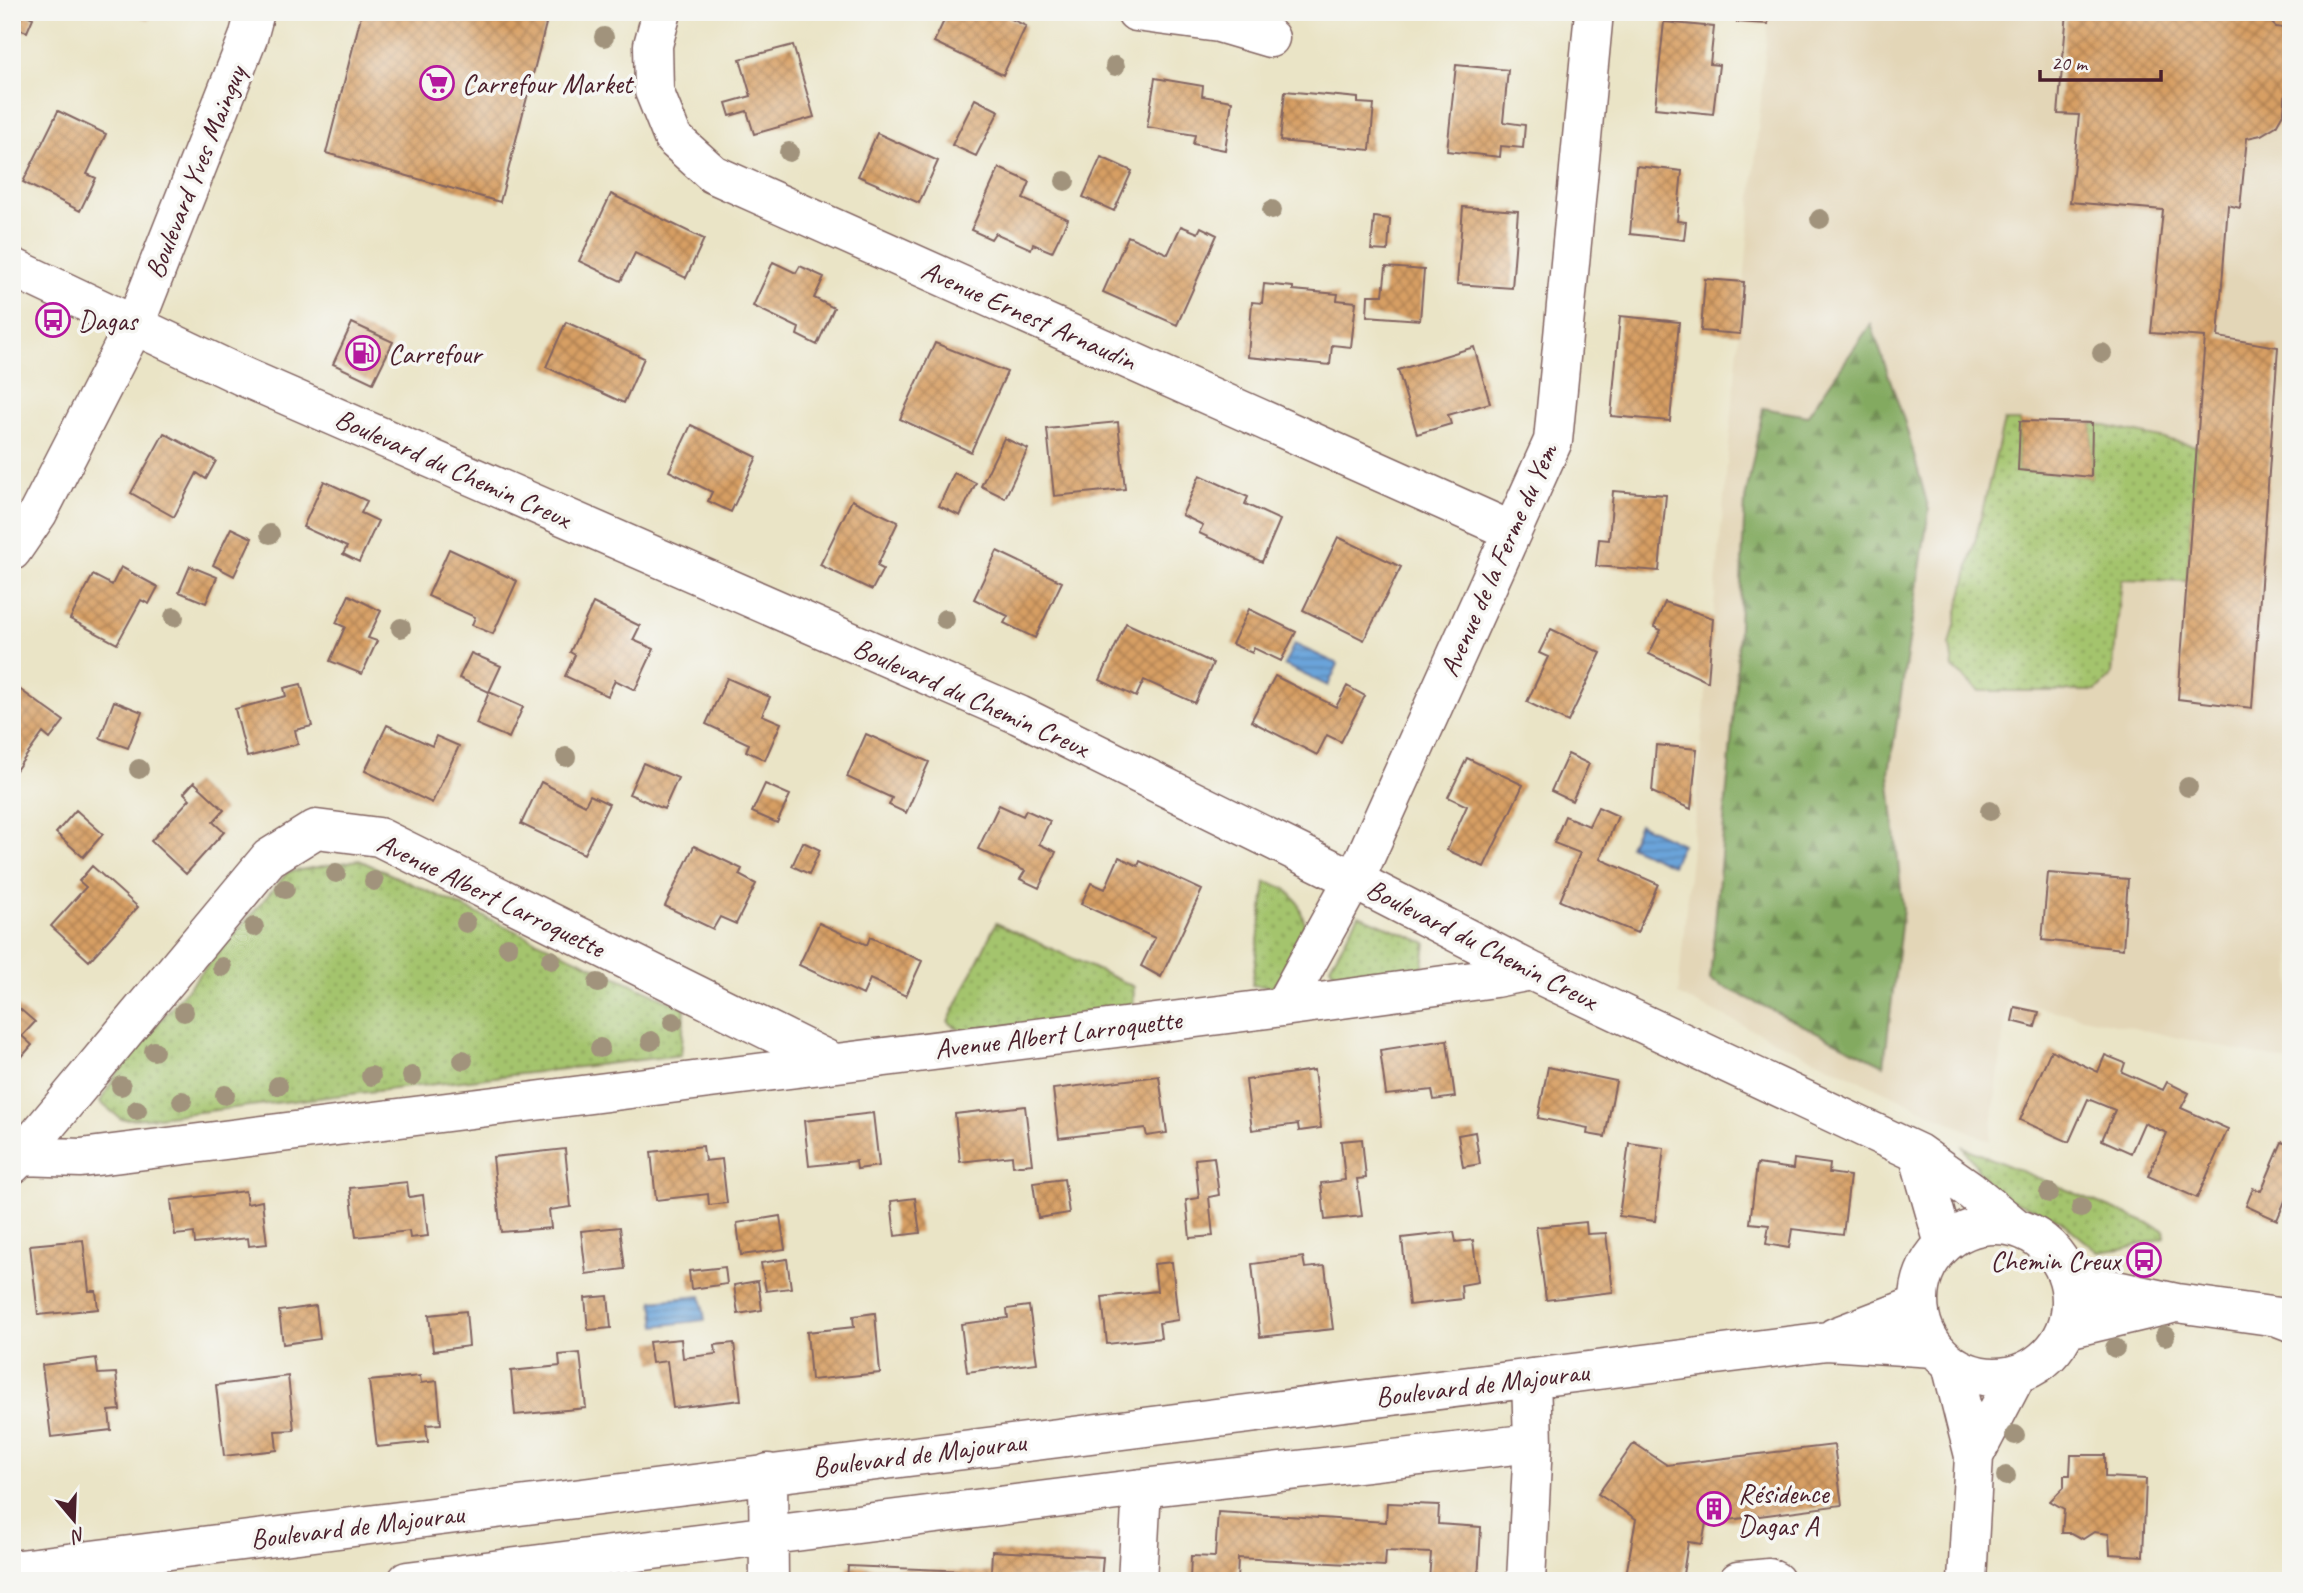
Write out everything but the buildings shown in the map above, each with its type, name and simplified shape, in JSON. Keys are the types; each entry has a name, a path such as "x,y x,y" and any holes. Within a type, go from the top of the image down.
{"street":[{"name":"Boulevard Yves Mainguy","path":"12,551 38,513 135,324 248,38 255,12"},
{"name":"Avenue Ernest Arnaudin","path":"662,12 653,45 654,91 673,138 713,174 1512,531"},
{"path":"1136,12 1220,18 1270,37"},
{"name":"Avenue de la Ferme du Yem","path":"1354,880 1553,441 1594,12"},
{"name":"Boulevard du Chemin Creux","path":"12,267 242,376 1019,715 1354,880 1531,971 1918,1153 1969,1189 2015,1227"},
{"name":"Avenue Albert Larroquette","path":"16,1161 269,858 316,829 379,837 832,1062"},
{"path":"1283,1007 1354,880"},
{"name":"Avenue Albert Larroquette","path":"16,1161 81,1158 1283,1007 1531,971"},
{"path":"1918,1153 1944,1244"},
{"path":"1942,1356 1971,1374 1994,1378 2017,1374 2038,1365 2056,1349 2067,1329 2072,1306 2069,1280 2057,1256 2039,1238 2015,1227 1989,1225 1964,1232 1944,1244 1929,1262 1921,1282 1918,1305 1923,1328 1942,1356 1974,1456 1967,1581"},
{"path":"2069,1280 2177,1303 2278,1317 2291,1322"},
{"path":"2067,1329 2177,1303"},
{"name":"Boulevard de Majourau","path":"13,1566 1827,1341 1918,1305"},
{"name":"Boulevard de Majourau","path":"1827,1341 1942,1356"},
{"path":"1974,1456 2017,1374"},
{"path":"1525,1581 1533,1443 1531,1378"},
{"path":"425,1580 1142,1488 1533,1443"},
{"path":"768,1473 769,1581"},
{"path":"1137,1581 1142,1488"},
{"path":"1738,1581 1769,1578 1775,1581"}],"shaded area":[{"path":"1769,12 2291,12 2291,1062 2008,1001 1990,1141 1678,995"}],"green space":[{"path":"1871,324 1905,423 1929,510 1889,773 1903,909 1884,1065 1710,980 1736,687 1745,500 1763,408 1807,416"},
{"path":"2004,421 2020,421 2018,470 2091,477 2092,423 2197,446 2187,581 2122,579 2112,675 2096,691 1979,691 1953,668 1950,645"},
{"path":"359,860 685,1008 681,1055 149,1118 121,1119 100,1102 121,1066 288,872"},
{"path":"1266,882 1285,888 1298,902 1305,924 1299,958 1272,987 1252,985"},
{"path":"1359,915 1426,943 1423,966 1392,980 1338,980 1330,966"},
{"path":"996,923 1134,987 1133,1014 965,1033 948,1022"},
{"path":"1963,1147 2164,1230 2165,1238 2128,1248 2098,1252 2060,1220 1996,1196"}],"water":[{"path":"1294,644 1338,664 1328,686 1284,665"},
{"path":"1639,824 1682,844 1672,865 1629,846"},
{"path":"701,1296 705,1320 656,1326 653,1301"}],"place":[{"name":"Carrefour Market","path":"437,83"},
{"name":"Dagas","path":"53,320"},
{"name":"Carrefour","path":"363,353"},
{"name":"Chemin Creux","path":"2144,1260"},
{"name":"Résidence Dagas A","path":"1714,1509"}]}
